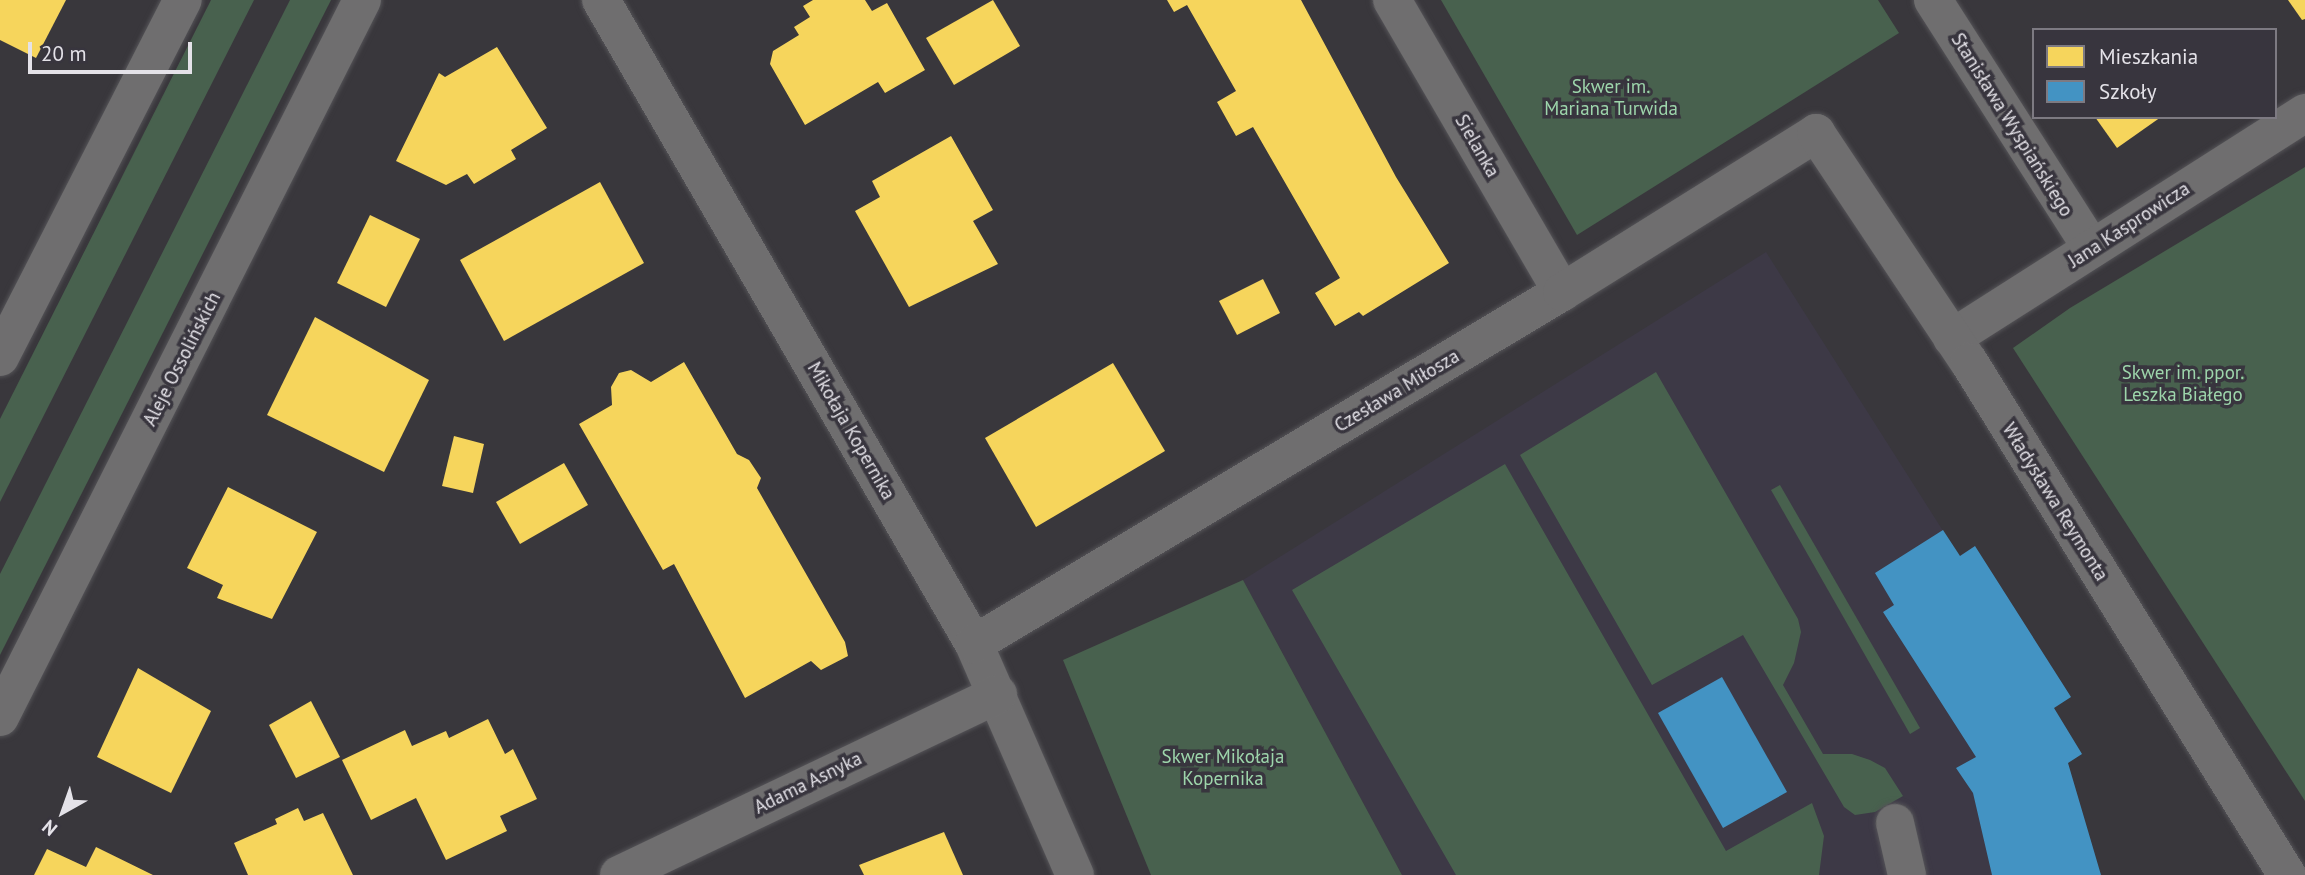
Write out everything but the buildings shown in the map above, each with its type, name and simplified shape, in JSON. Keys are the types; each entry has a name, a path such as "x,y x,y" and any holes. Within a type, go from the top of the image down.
{"street":[{"path":"0,357 183,0"},
{"name":"Aleje Ossolińskich","path":"0,716 362,0"},
{"name":"Mikołaja Kopernika","path":"601,0 974,643 999,694 1075,875"},
{"name":"Sielanka","path":"1392,0 1562,292"},
{"name":"Stanisława Wyspiańskiego","path":"1933,0 2092,249"},
{"name":"Jana Kasprowicza","path":"1952,338 2305,113"},
{"name":"Czesława Miłosza","path":"974,643 1562,292 1816,133"},
{"name":"Władysława Reymonta","path":"1816,133 1952,338 2287,875"},
{"name":"Adama Asnyka","path":"619,875 999,694"},
{"path":"1895,823 1907,875"}],"shaded area":[{"path":"1766,252 1959,556 1975,546 2071,697 2054,708 2082,754 2068,763 2101,875 1402,875 1243,580"}],"green space":[{"path":"211,0 254,0 0,502 0,419"},
{"path":"290,0 331,0 0,655 0,574"},
{"name":"Skwer im. Mariana Turwida","path":"1441,0 1878,0 1899,33 1577,235"},
{"name":"Skwer im. ppor. Leszka Białego","path":"2305,167 2305,801 2013,348 2070,308"},
{"path":"1656,372 1798,619 1801,632 1794,663 1783,685 1823,754 1852,754 1870,760 1885,768 1903,796 1875,812 1855,815 1844,807 1743,635 1652,685 1520,455"},
{"path":"1505,464 1726,851 1812,803 1824,836 1819,875 1456,875 1292,590"},
{"path":"1780,485 1920,728 1910,734 1771,490"},
{"name":"Skwer Mikołaja Kopernika","path":"1243,580 1402,875 1151,875 1063,660"}]}
